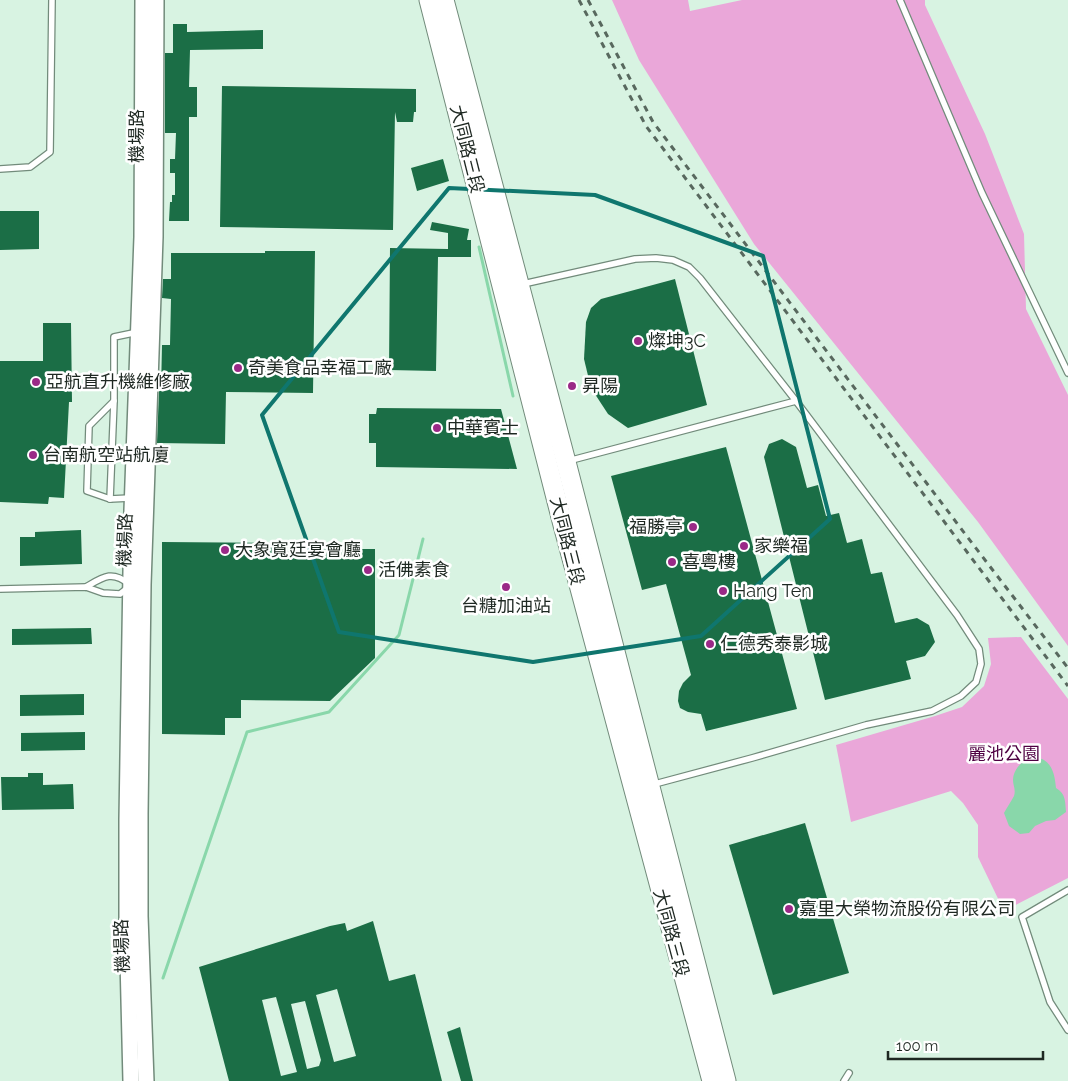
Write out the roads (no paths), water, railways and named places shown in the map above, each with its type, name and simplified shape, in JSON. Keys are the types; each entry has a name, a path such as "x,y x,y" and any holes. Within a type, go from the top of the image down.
{"main road":[{"name":"大同路三段","path":"429,0 511,287 641,787 726,1081"},
{"name":"大同路三段","path":"444,0 511,287 566,462 641,787 712,1081"}],"street":[{"name":"機場路","path":"131,1081 127,920 139,498 146,331 144,0"},
{"name":"機場路","path":"146,331 155,237 156,0"},
{"name":"機場路","path":"137,585 140,916 146,1081"}],"lane":[{"path":"0,169 30,167 50,152 52,0"},
{"path":"900,0 982,193 1068,373"},
{"path":"511,287 635,259 656,258 674,260 689,267 700,278 796,401 979,649 980,664 976,682 962,696 932,711 866,725 752,758 641,787"},
{"path":"110,499 114,401 114,337 146,331"},
{"path":"114,401 89,426 87,490 110,499 139,498"},
{"path":"566,462 796,401"},
{"path":"86,587 104,576 120,576 137,585"},
{"path":"0,589 86,587 104,593 120,594 137,585"},
{"path":"1068,890 1022,917 1050,1002 1068,1030"},
{"path":"844,1081 849,1073"}],"waterway":[{"path":"479,247 513,396"},
{"path":"163,978 247,732 329,712 399,635 423,539"}],"railway":[{"path":"579,0 646,126 1068,686"},
{"path":"588,0 653,122 1068,668"}],"place":[{"name":"燦坤3C","path":"638,341"},
{"name":"奇美食品幸福工廠","path":"238,368"},
{"name":"亞航直升機維修廠","path":"36,382"},
{"name":"昇陽","path":"572,386"},
{"name":"中華賓士","path":"437,428"},
{"name":"台南航空站航廈","path":"33,455"},
{"name":"福勝亭","path":"693,527"},
{"name":"家樂福","path":"744,546"},
{"name":"大象寬廷宴會廳","path":"225,550"},
{"name":"喜粵樓","path":"672,562"},
{"name":"活佛素食","path":"368,570"},
{"name":"台糖加油站","path":"506,587"},
{"name":"Hang Ten","path":"723,591"},
{"name":"仁德秀泰影城","path":"710,644"},
{"name":"嘉里大榮物流股份有限公司","path":"789,909"}],"park label":[{"name":"麗池公園","path":"1004,754"}]}
